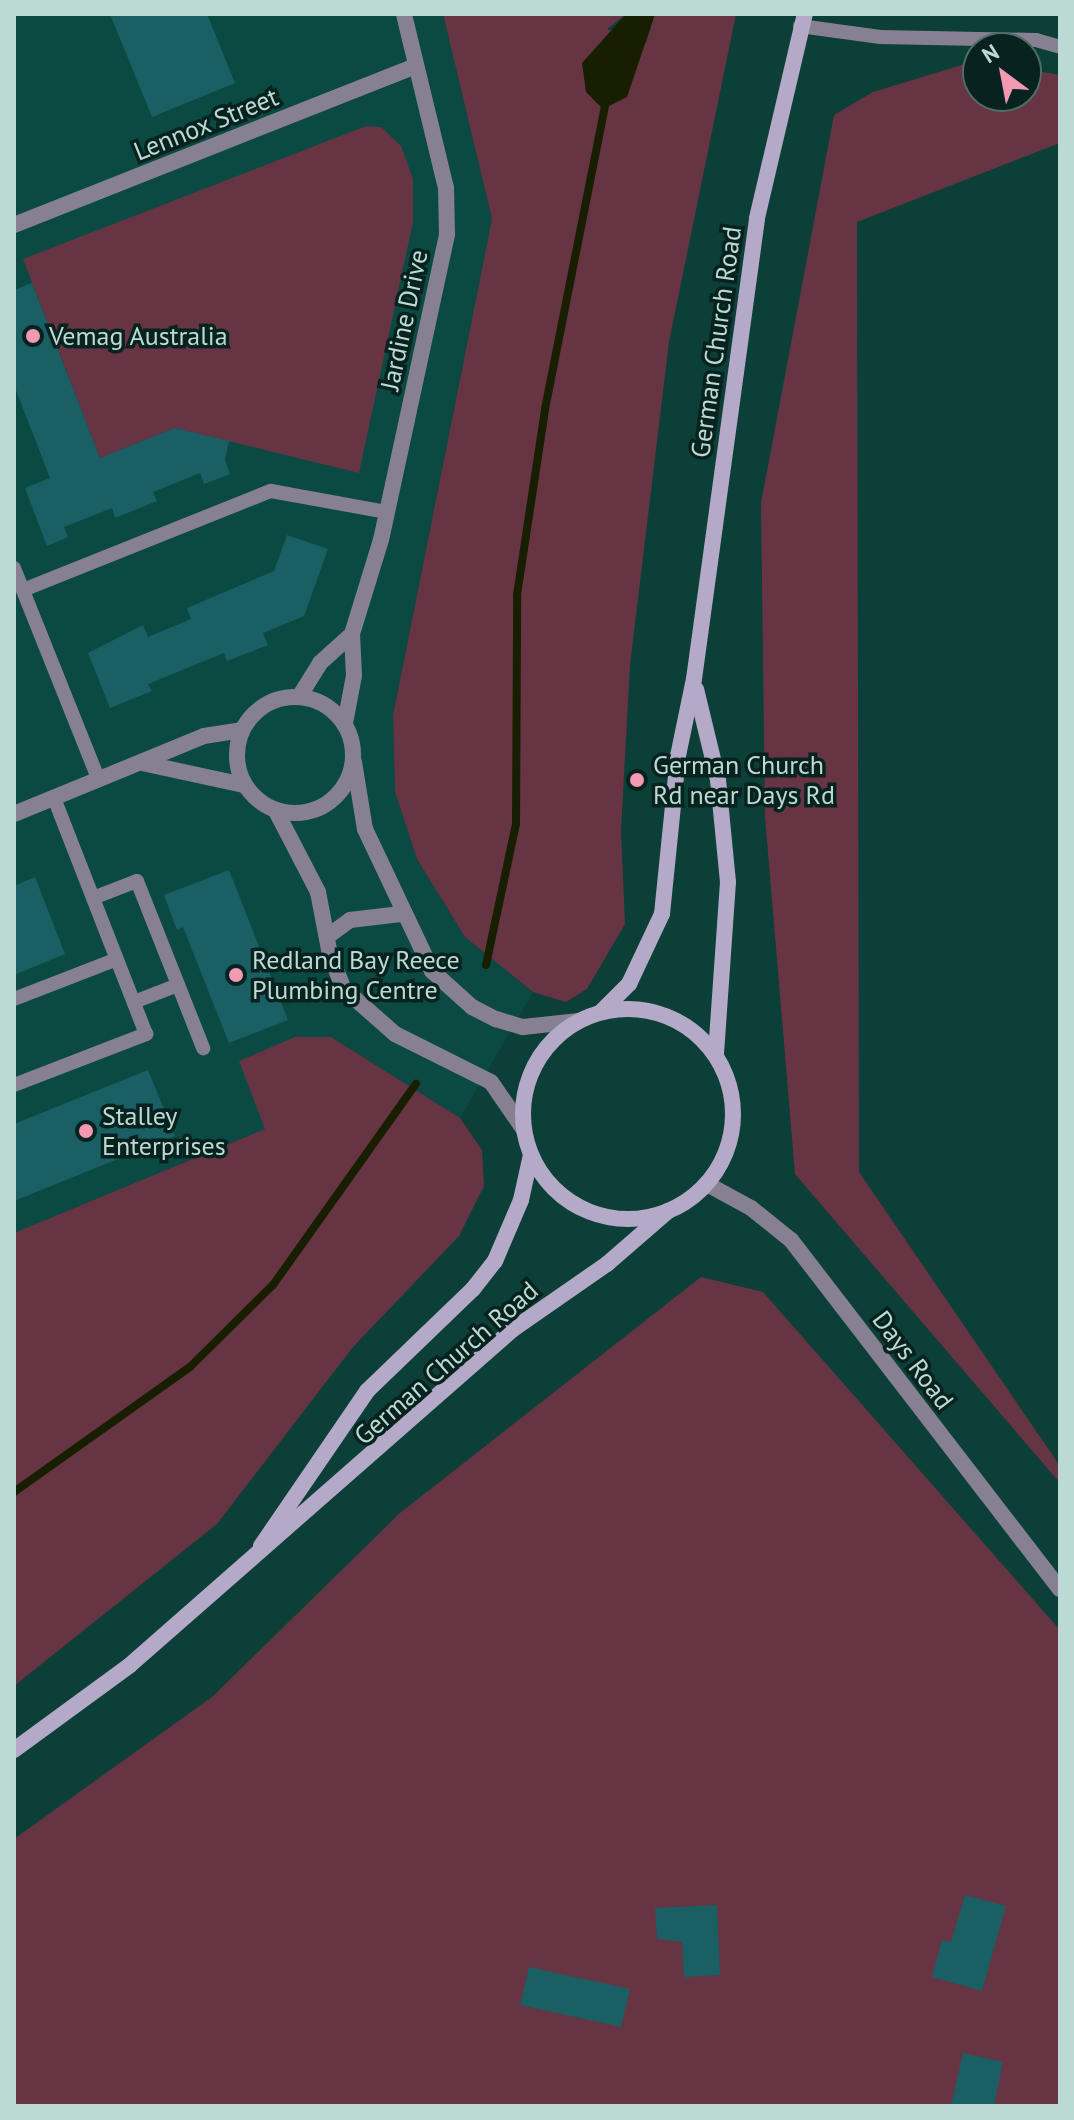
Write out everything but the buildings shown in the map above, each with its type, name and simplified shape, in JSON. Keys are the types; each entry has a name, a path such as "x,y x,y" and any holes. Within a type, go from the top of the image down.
{"street":[{"name":"Jardine Drive","path":"352,634 387,512 447,234 446,188 404,14"},
{"name":"German Church Road","path":"601,1012 629,984 662,914 678,756 694,679 757,218 803,20"},
{"name":"Lennox Street","path":"14,225 416,66"},
{"path":"299,697 320,663 352,634"},
{"path":"352,634 354,676 345,723 365,829 401,914 432,971 472,1007 523,1027 579,1021"},
{"name":"German Church Road","path":"694,679 718,780 728,882 716,1054"},
{"path":"14,814 204,736 242,730 266,705 299,697 317,700 345,723"},
{"path":"242,730 238,767 244,785"},
{"path":"276,811 311,812 327,805 349,779 354,762"},
{"path":"142,763 244,785 276,811 318,892 344,989 373,1019 491,1082 524,1130"},
{"path":"328,936 350,920 401,914"},
{"path":"634,1008 665,1015 694,1030 716,1054 730,1086 734,1120 726,1154 707,1184 668,1211 636,1219 604,1216 573,1204 548,1183 531,1155 524,1130 524,1098 534,1067 553,1041 579,1021 601,1012 634,1008"},
{"name":"German Church Road","path":"256,1554 367,1391 473,1289 495,1261 521,1200 531,1155"},
{"name":"Days Road","path":"707,1184 751,1208 791,1240 1060,1589"},
{"name":"German Church Road","path":"14,1750 130,1665 512,1330 607,1264 668,1211"}],"lane":[{"path":"803,20 880,37 1036,40 1060,47"},
{"path":"23,590 271,491 387,512"},
{"path":"14,568 99,780"},
{"path":"14,1085 146,1034 54,798"},
{"path":"93,898 137,881 203,1048"},
{"path":"14,999 117,959"},
{"path":"134,1002 178,985"}],"shaded area":[{"path":"14,14 443,14 492,219 393,715 395,792 417,859 465,937 533,992 460,1118 331,1037 265,1129 14,1233"},
{"path":"443,14 626,14 607,29 646,43 655,14 736,14 669,342 630,665 621,831 625,924 587,989 566,1002 533,992 465,937 417,859 395,792 393,715 492,219"},
{"path":"626,14 655,14 627,97 603,109 586,92 582,63"},
{"path":"962,65 962,112 1042,112 1042,72 1060,75 1060,143 857,222 859,1172 1060,1466 1060,1483 795,1174 765,817 761,503 834,115 873,92"},
{"path":"366,126 381,127 401,146 413,179 413,222 359,473 175,428 100,458 23,259"},
{"path":"295,1037 331,1037 460,1118 482,1150 484,1186 459,1236 353,1347 217,1524 14,1686 14,1233 265,1129 239,1061"},
{"path":"701,1277 763,1292 1060,1630 1060,2106 14,2106 14,1839 212,1697 400,1513"}],"waterway":[{"path":"486,965 516,824 517,595 545,409 606,101"},
{"path":"14,1492 190,1367 273,1285 416,1084"}],"place":[{"name":"Vemag Australia","path":"33,336"},
{"name":"German Church Rd near Days Rd","path":"637,780"},
{"name":"Redland Bay Reece Plumbing Centre","path":"236,975"},
{"name":"Stalley Enterprises","path":"86,1131"}]}
